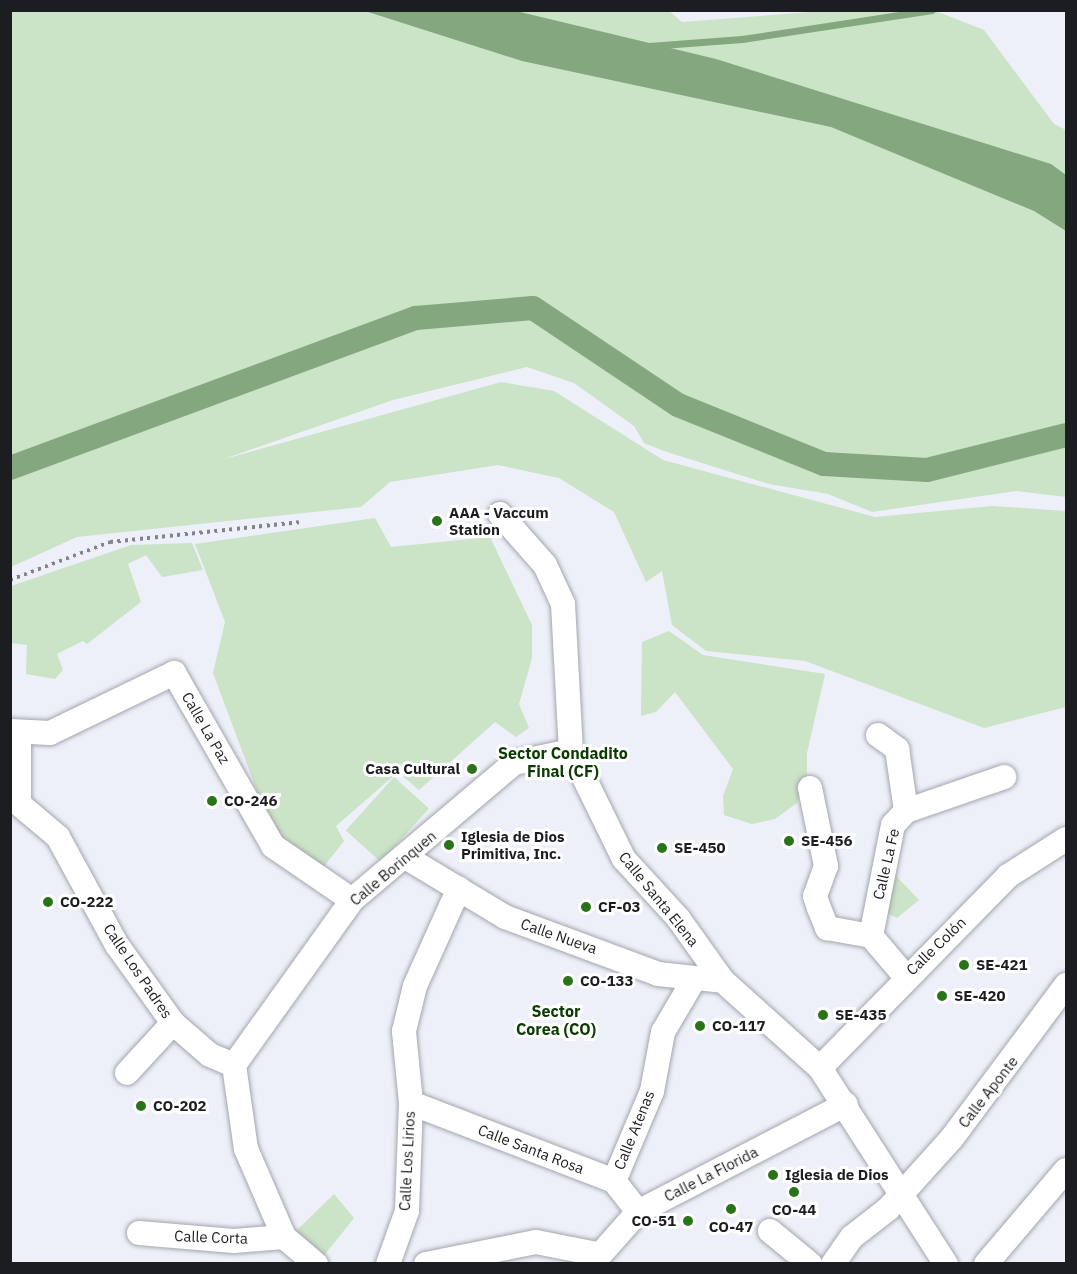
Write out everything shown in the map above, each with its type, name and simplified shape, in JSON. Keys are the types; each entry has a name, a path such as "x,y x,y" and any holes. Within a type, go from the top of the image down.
{"street":[{"name":"Calle Santa Elena","path":"500,514 545,565 563,604 571,751 624,858 678,918 723,981 820,1068 846,1104 946,1263"},
{"name":"Calle La Paz","path":"15,732 50,733 174,673 273,846 352,900"},
{"name":"Calle Los Padres","path":"15,732 15,808 58,837 117,945 172,1023 210,1055 234,1065"},
{"path":"878,735 897,749 906,811"},
{"name":"Calle Borinquen","path":"234,1065 352,900 407,858 514,762 571,751"},
{"name":"Calle La Fe","path":"871,936 893,825 906,811 1004,777"},
{"path":"810,788 826,866 815,896 827,928 871,936 905,976"},
{"name":"Calle Colón","path":"820,1068 905,976 1008,876 1066,839"},
{"name":"Calle Nueva","path":"407,858 505,917 658,974 693,981 723,981"},
{"name":"Calle Los Lirios","path":"389,1262 407,1211 411,1103 405,1031 415,986 459,888"},
{"name":"Calle Atenas","path":"614,1181 652,1091 663,1032 693,981"},
{"name":"Calle Aponte","path":"833,1263 852,1237 902,1192 952,1138 1066,985"},
{"path":"127,1073 172,1023"},
{"path":"234,1065 246,1149 284,1238 316,1263"},
{"name":"Calle Santa Rosa","path":"411,1103 614,1181"},
{"name":"Calle La Florida","path":"596,1260 638,1212 846,1104"},
{"path":"986,1263 1066,1170"},
{"path":"614,1181 638,1212"},
{"path":"770,1230 810,1263"},
{"name":"Calle Corta","path":"139,1233 234,1241 284,1238"},
{"path":"389,1262 424,1263 536,1242 596,1260"}],"path":[{"path":"10,580 110,542 299,522"}],"shaded area":[{"path":"668,10 682,22 824,11 933,10 984,30 1054,124 1066,130 1066,497 1016,491 872,512 828,494 769,484 644,443 634,426 574,383 527,367 393,400 221,460 501,382 554,391 663,460 875,517 992,506 1066,511 1066,707 984,728 805,661 706,651 672,625 662,571 646,582 614,512 559,478 498,465 390,482 361,507 77,537 11,567 10,11"},
{"path":"365,11 516,11 716,59 1051,164 1066,175 1066,231 1034,211 831,127 522,61"},
{"path":"375,518 391,547 490,537 532,625 532,658 519,704 529,728 516,737 495,722 419,790 398,772 336,826 344,841 318,874 276,842 213,673 225,622 195,544"},
{"path":"192,543 203,570 162,577 146,555 128,564 141,602 87,644 83,641 57,654 63,670 55,679 26,674 27,645 11,643 11,586 131,545"},
{"path":"669,631 703,655 825,674 807,753 807,776 797,803 775,819 752,824 724,815 723,796 733,769 675,692 656,712 641,716 642,642"},
{"path":"394,777 429,808 381,862 346,831"},
{"path":"894,865 897,877 919,900 897,918 885,912"},
{"path":"334,1194 354,1218 322,1258 295,1232"}],"waterway":[{"path":"649,46 742,39 932,10"},
{"path":"10,468 416,318 533,308 678,405 824,464 927,470 1066,435"}],"place":[{"name":"AAA - Vaccum Station","path":"437,521"},
{"name":"Casa Cultural","path":"472,769"},
{"name":"CO-246","path":"212,801"},
{"name":"SE-456","path":"789,841"},
{"name":"Iglesia de Dios Primitiva, Inc.","path":"449,845"},
{"name":"SE-450","path":"662,848"},
{"name":"CO-222","path":"48,902"},
{"name":"CF-03","path":"586,907"},
{"name":"SE-421","path":"964,965"},
{"name":"CO-133","path":"568,981"},
{"name":"SE-420","path":"942,996"},
{"name":"SE-435","path":"823,1015"},
{"name":"CO-117","path":"700,1026"},
{"name":"CO-202","path":"141,1106"},
{"name":"Iglesia de Dios","path":"773,1175"},
{"name":"CO-44","path":"794,1192"},
{"name":"CO-47","path":"731,1209"},
{"name":"CO-51","path":"688,1221"}],"district":[{"name":"Sector Condadito Final (CF)","path":"563,762"},
{"name":"Sector Corea (CO)","path":"556,1020"}]}
